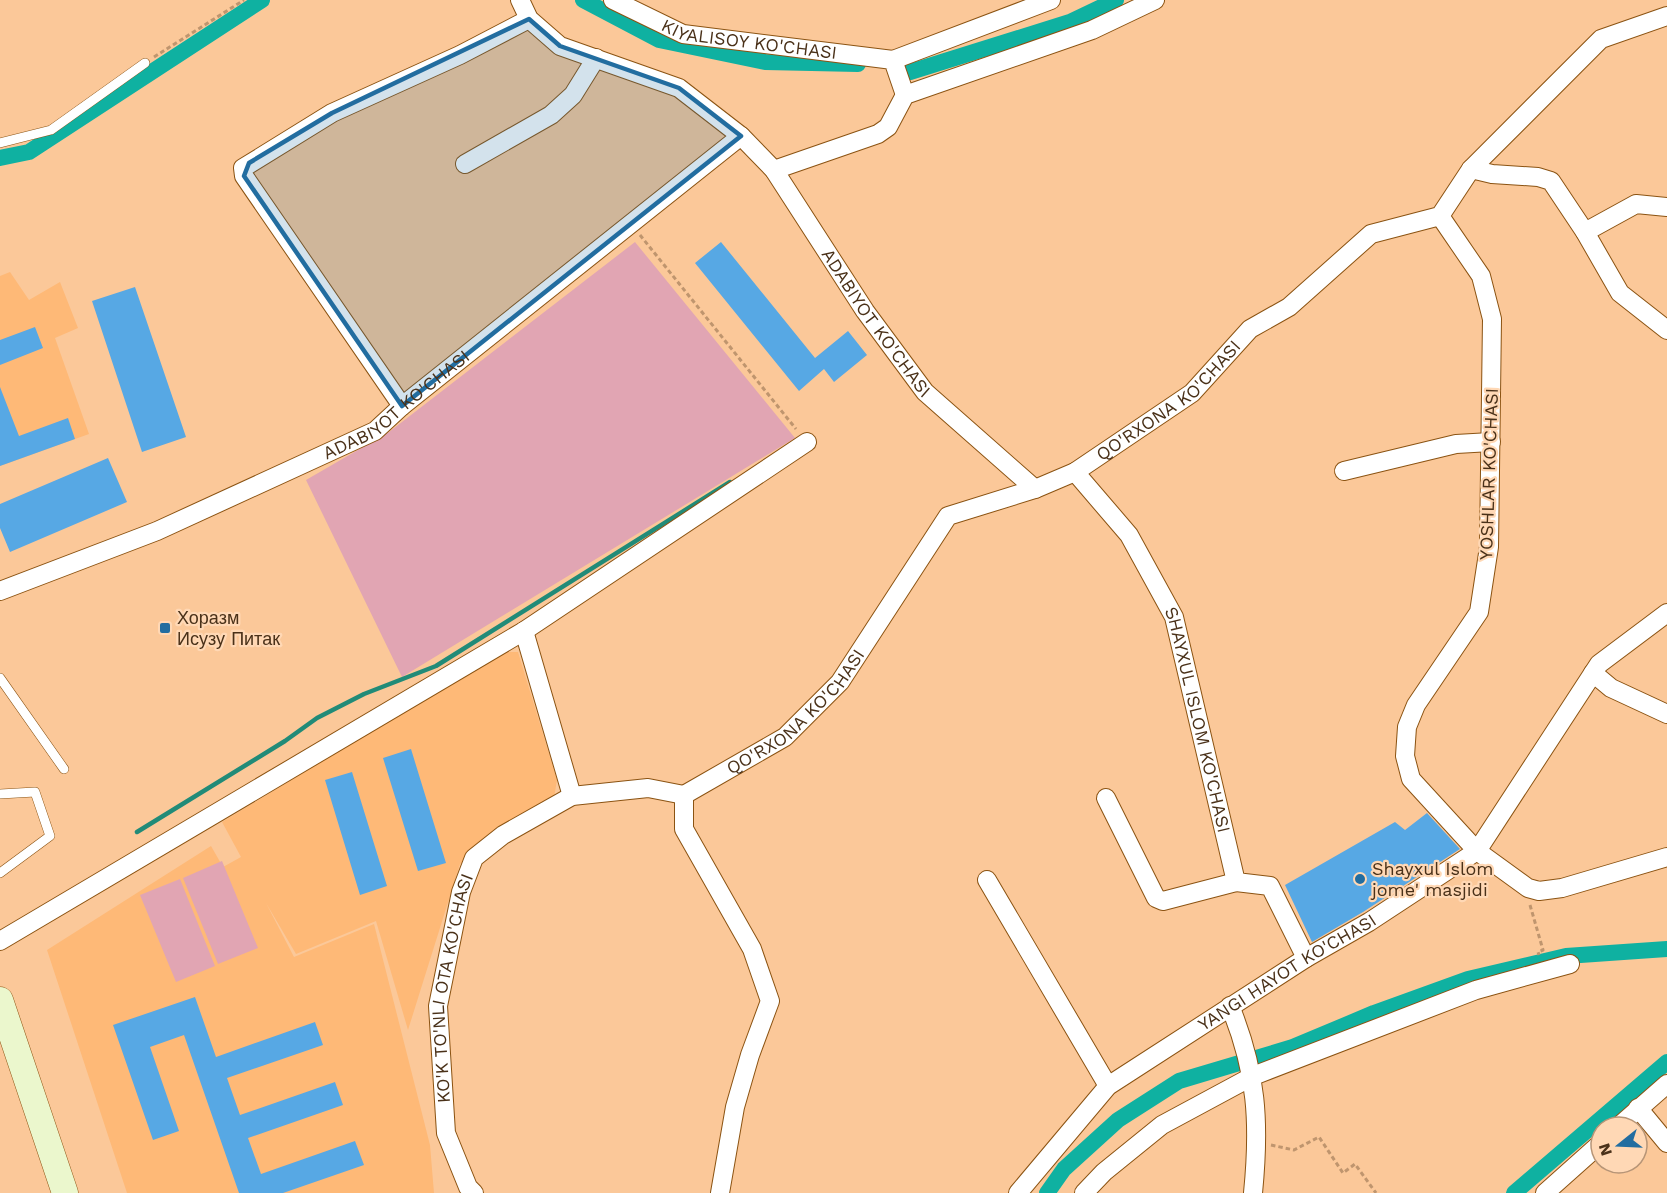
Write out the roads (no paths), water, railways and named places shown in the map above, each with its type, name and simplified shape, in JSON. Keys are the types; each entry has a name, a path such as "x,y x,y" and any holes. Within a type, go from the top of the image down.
{"main road":[{"path":"0,999 65,1193"}],"street":[{"name":"ADABIYOT KO'CHASI","path":"520,0 529,19 560,46 679,88 741,136 774,170 866,311 925,392 1035,489"},
{"name":"KIYALISOY KO'CHASI","path":"613,0 683,34 893,60 1051,0"},
{"path":"774,170 878,134 888,127 905,95 1092,30 1155,0"},
{"path":"1440,216 1471,169 1601,39 1667,16"},
{"path":"402,406 244,176 243,168 332,113 460,55 529,19"},
{"path":"465,164 550,115 573,95 596,58"},
{"path":"893,60 905,95"},
{"name":"ADABIYOT KO'CHASI","path":"0,591 157,531 375,431 402,406 741,136"},
{"path":"1471,169 1492,174 1538,177 1551,181 1585,232 1620,293 1667,330"},
{"path":"1585,232 1636,204 1667,207"},
{"name":"YOSHLAR KO'CHASI","path":"1440,216 1481,276 1492,319 1489,547 1479,612 1416,705 1407,728 1405,756 1411,779 1477,851 1528,888 1539,891 1562,888 1667,857"},
{"name":"QO'RXONA KO'CHASI","path":"684,795 786,737 840,682 948,516 1035,489 1075,472 1192,393 1250,329 1289,307 1371,234 1440,216"},
{"path":"0,941 524,631 807,442"},
{"path":"1344,471 1456,444 1491,442"},
{"name":"SHAYXUL ISLOM KO'CHASI","path":"1075,472 1129,535 1174,617 1236,882"},
{"name":"YANGI HAYOT KO'CHASI","path":"1018,1193 1108,1086 1230,1006 1369,922 1477,851 1599,664 1667,613"},
{"path":"524,631 572,796"},
{"path":"1593,673 1611,688 1667,714"},
{"name":"KO'K TO'NLI OTA KO'CHASI","path":"474,1193 468,1187 446,1133 438,1006 461,892 474,858 503,835 572,796 648,788 684,795"},
{"path":"684,795 684,829 752,949 770,1001 750,1055 735,1107 720,1193"},
{"path":"1106,798 1156,898 1163,901 1236,882 1270,886 1306,958"},
{"path":"987,880 1108,1086"},
{"path":"1084,1193 1104,1172 1162,1125 1253,1076 1476,990 1570,964"},
{"path":"1230,1006 1243,1038 1253,1076 1258,1143 1253,1193"},
{"path":"1631,1115 1667,1084"},
{"path":"1638,1108 1667,1143"},
{"path":"1545,1193 1589,1154"}],"lane":[{"path":"0,143 51,130 145,63"},
{"path":"0,678 64,769"},
{"path":"0,794 35,792 50,836 0,873"}],"waterway":[{"path":"0,158 29,152 262,0"},
{"path":"583,0 659,40 765,62 858,64"},
{"path":"910,72 1070,22 1116,0"},
{"path":"137,832 285,741 317,718 364,694 436,666 730,482"},
{"path":"1047,1193 1064,1169 1118,1120 1179,1081 1293,1047 1374,1013 1468,979 1566,956 1667,949"},
{"path":"1514,1193 1667,1062"}],"place":[{"name":"Хоразм Исузу Питак","path":"165,628"},
{"name":"Shayxul Islom jome' masjidi","path":"1360,879"}]}
